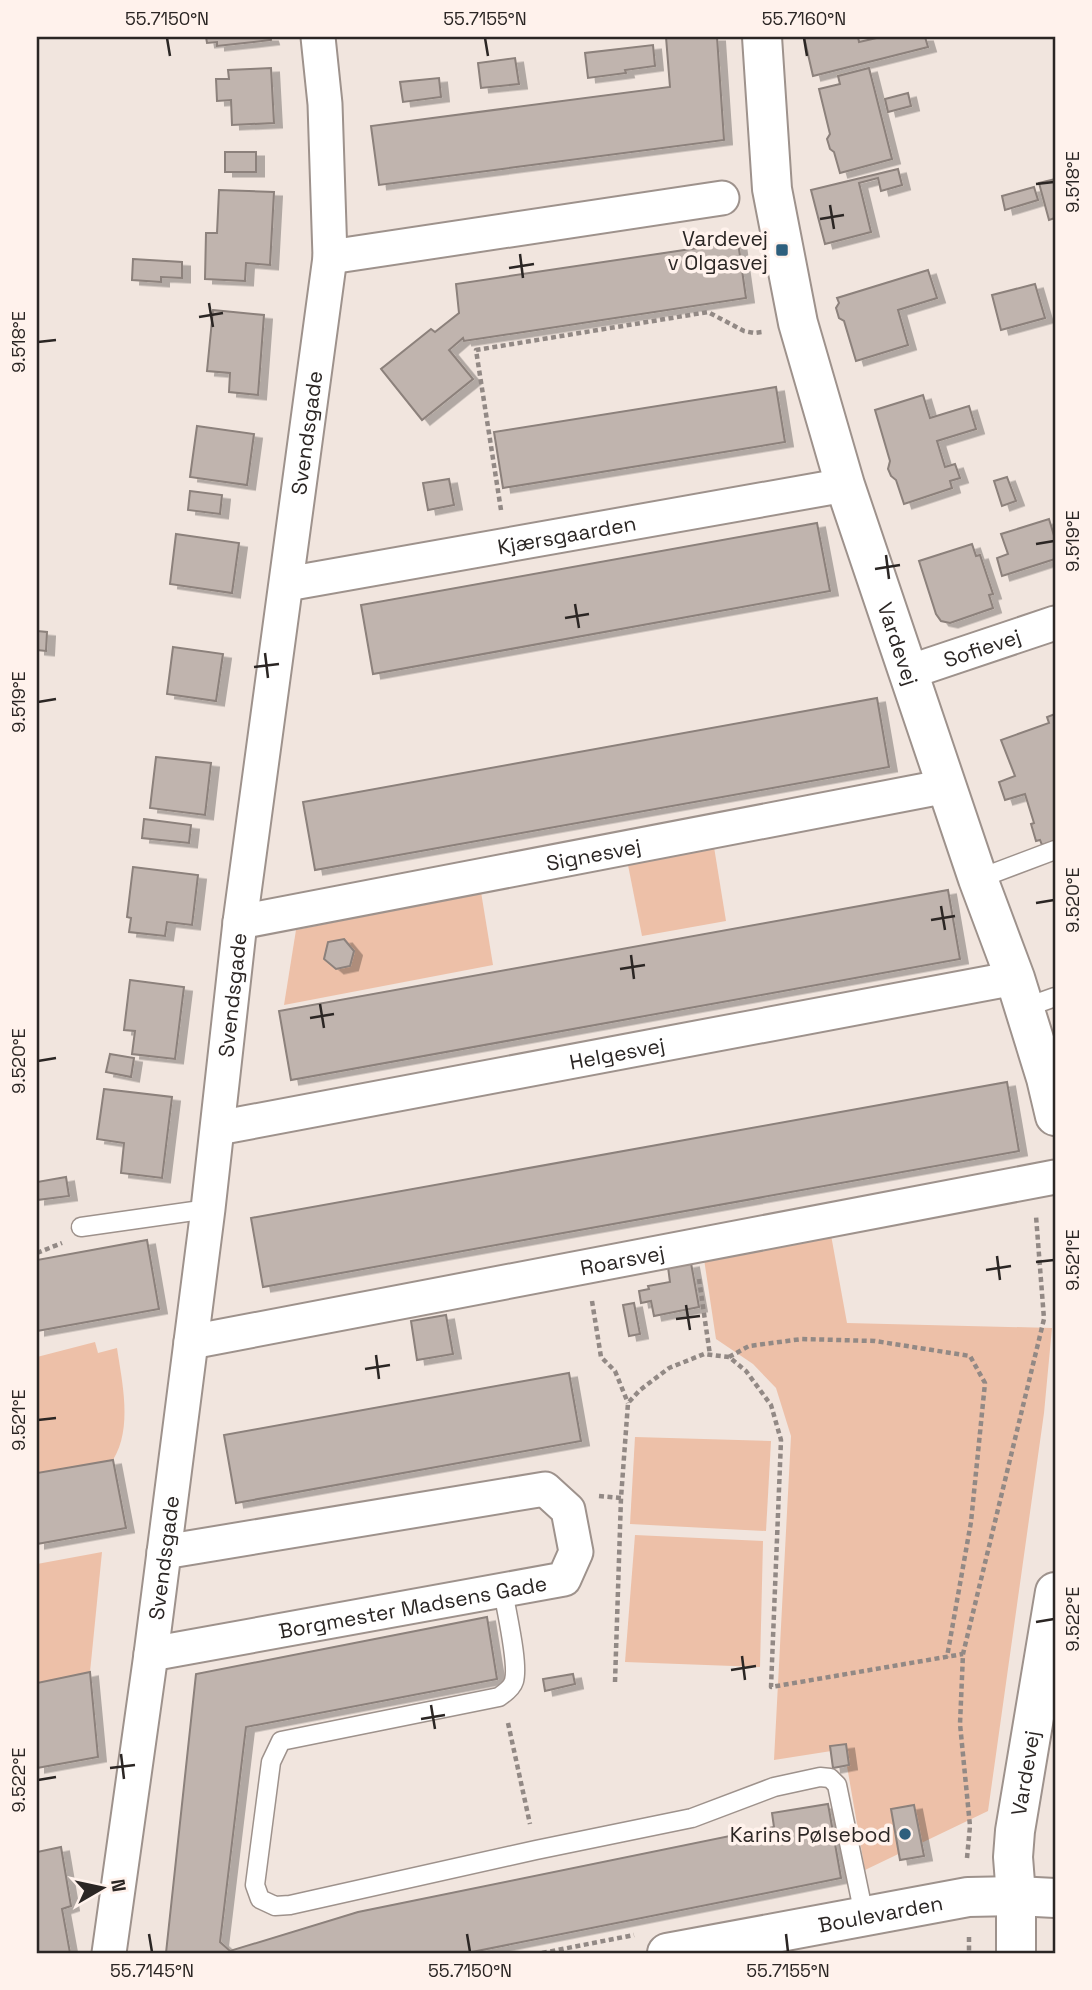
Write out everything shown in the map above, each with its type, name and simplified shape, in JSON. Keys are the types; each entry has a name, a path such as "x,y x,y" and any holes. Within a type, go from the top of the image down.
{"street":[{"name":"Svendsgade","path":"109,1953 151,1654 208,1209 240,922 330,257 325,104 317,37"},
{"name":"Vardevej","path":"762,37 772,189 799,323 845,485 978,878 1037,1010 1055,1116"},
{"path":"330,257 722,198"},
{"name":"Kjærsgaarden","path":"287,584 845,485"},
{"name":"Sofievej","path":"909,672 1055,622"},
{"name":"Signesvej","path":"240,922 947,786"},
{"name":"Helgesvej","path":"218,1128 1037,1010"},
{"name":"Roarsvej","path":"191,1342 1055,1177"},
{"path":"164,1552 545,1489 568,1510"},
{"name":"Borgmester Madsens Gade","path":"151,1654 564,1579 576,1552 568,1510"},
{"name":"Vardevej","path":"1016,1953 1013,1857 1015,1831 1055,1592"},
{"name":"Boulevarden","path":"667,1953 968,1898 1055,1898"}],"lane":[{"path":"978,878 1055,850"},
{"path":"81,1227 208,1209"},
{"path":"503,1590 515,1670 514,1683 502,1695 281,1741 271,1762 255,1885 260,1899 275,1906 290,1905 692,1818 774,1787 820,1777 830,1778 837,1786 864,1915"}],"path":[{"path":"507,546 476,350 708,312 754,334 799,323"},
{"path":"970,1826 960,1724 963,1654 1044,1319 1035,1208"},
{"path":"694,1246 710,1354"},
{"path":"596,1324 601,1357 615,1371 628,1403 621,1498 615,1682"},
{"path":"729,1357 749,1346 802,1339 875,1341 970,1356 985,1383 971,1522 947,1657"},
{"path":"628,1403 669,1368 710,1354 729,1357 746,1371 771,1405 781,1440 771,1687 963,1654"},
{"path":"568,1510 588,1495 621,1498"},
{"path":"502,1695 536,1850"}],"shaded area":[{"path":"714,847 726,921 642,936 628,865"},
{"path":"481,892 493,965 284,1005 296,930"},
{"path":"831,1235 847,1323 1052,1328 1044,1413 988,1811 865,1870 844,1749 774,1760 791,1436 776,1388 753,1364 716,1339 704,1259"},
{"path":"95,1342 98,1353 117,1348 124,1405 123,1434 119,1447 113,1460 37,1473 37,1357"},
{"path":"635,1437 771,1441 766,1531 630,1524"},
{"path":"635,1535 763,1541 760,1667 625,1662"},
{"path":"102,1552 90,1672 37,1683 37,1564"}],"building":[{"path":"206,37 270,37 271,40 217,46 217,42 207,43"},
{"path":"666,37 717,37 724,140 379,185 371,126 670,87"},
{"path":"804,37 858,37 859,42 881,37 925,37 928,47 813,76"},
{"path":"653,45 655,66 588,78 585,53"},
{"path":"515,58 519,84 481,88 478,63"},
{"path":"271,68 274,123 232,125 231,100 217,101 216,79 229,79 228,70"},
{"path":"869,68 892,159 840,173 827,139 830,134 819,89 840,84 838,76"},
{"path":"439,78 441,97 403,102 400,82"},
{"path":"908,93 911,106 888,112 885,99"},
{"path":"225,152 256,152 256,172 225,172"},
{"path":"898,169 902,185 881,191 878,178 859,183 871,232 825,244 811,190"},
{"path":"1055,179 1055,218 1049,220 1039,183"},
{"path":"1034,187 1038,200 1005,210 1002,196"},
{"path":"219,190 274,192 270,265 246,263 245,281 205,279 206,233 217,233"},
{"path":"738,242 746,298 464,341 463,338 449,350 473,379 422,420 381,369 431,329 435,332 459,313 456,284"},
{"path":"133,259 182,262 182,278 161,277 161,282 132,280"},
{"path":"928,270 937,298 898,310 908,345 856,361 844,321 839,318 837,298"},
{"path":"1035,284 1045,318 1001,330 992,295"},
{"path":"213,310 264,315 258,395 229,392 230,373 207,371"},
{"path":"776,387 785,442 503,488 494,432"},
{"path":"923,395 930,418 969,406 976,429 937,441 945,467 955,464 960,478 950,481 952,488 904,504 896,480 888,469 890,461 875,410"},
{"path":"197,426 254,434 247,485 190,477"},
{"path":"1007,477 1016,501 1002,506 994,481"},
{"path":"449,479 454,505 428,510 423,483"},
{"path":"190,491 222,495 220,514 188,510"},
{"path":"1049,519 1055,539 1055,559 1002,576 997,558 1008,554 1001,534"},
{"path":"817,523 830,591 373,674 361,605"},
{"path":"176,534 239,543 232,593 170,584"},
{"path":"972,544 976,556 980,555 993,594 989,595 993,608 950,623 941,621 936,614 919,561"},
{"path":"37,631 47,632 46,651 37,650"},
{"path":"173,647 223,654 216,701 167,694"},
{"path":"877,698 889,767 315,870 303,802"},
{"path":"1055,714 1055,841 1042,845 1040,840 1036,841 1031,824 1034,823 1025,794 1005,800 999,782 1015,776 1001,740 1049,723 1047,717"},
{"path":"156,757 211,763 205,815 150,808"},
{"path":"144,819 191,825 189,843 142,838"},
{"path":"133,867 198,875 192,925 167,922 165,936 129,932 131,918 127,917"},
{"path":"948,890 960,959 291,1080 279,1011"},
{"path":"344,939 354,951 350,966 336,969 324,959 328,942"},
{"path":"130,980 184,987 175,1059 132,1054 135,1031 124,1030"},
{"path":"110,1054 134,1058 131,1077 106,1072"},
{"path":"1007,1082 1019,1151 263,1287 251,1218"},
{"path":"104,1089 172,1097 162,1178 121,1173 124,1143 97,1139"},
{"path":"66,1177 69,1196 37,1200 37,1182"},
{"path":"147,1240 159,1309 37,1331 37,1260"},
{"path":"691,1263 699,1307 654,1316 651,1301 641,1303 639,1291 649,1289 648,1286 670,1282 668,1267"},
{"path":"634,1303 640,1334 629,1336 623,1305"},
{"path":"446,1315 453,1354 417,1360 411,1321"},
{"path":"569,1373 581,1441 236,1503 224,1435"},
{"path":"113,1460 126,1528 37,1544 37,1473"},
{"path":"487,1617 497,1679 246,1727 220,1942 230,1951 358,1912 774,1827 772,1813 828,1804 841,1878 467,1953 166,1953 196,1674"},
{"path":"90,1672 98,1757 37,1768 37,1683"},
{"path":"573,1674 575,1684 545,1691 543,1679"},
{"path":"846,1744 849,1765 833,1768 830,1746"},
{"path":"914,1805 924,1856 900,1860 891,1809"},
{"path":"61,1847 71,1906 62,1909 70,1953 37,1953 37,1852"}],"place":[{"name":"Vardevej v Olgasvej","path":"782,250"},
{"name":"Karins Pølsebod","path":"905,1834"}]}
